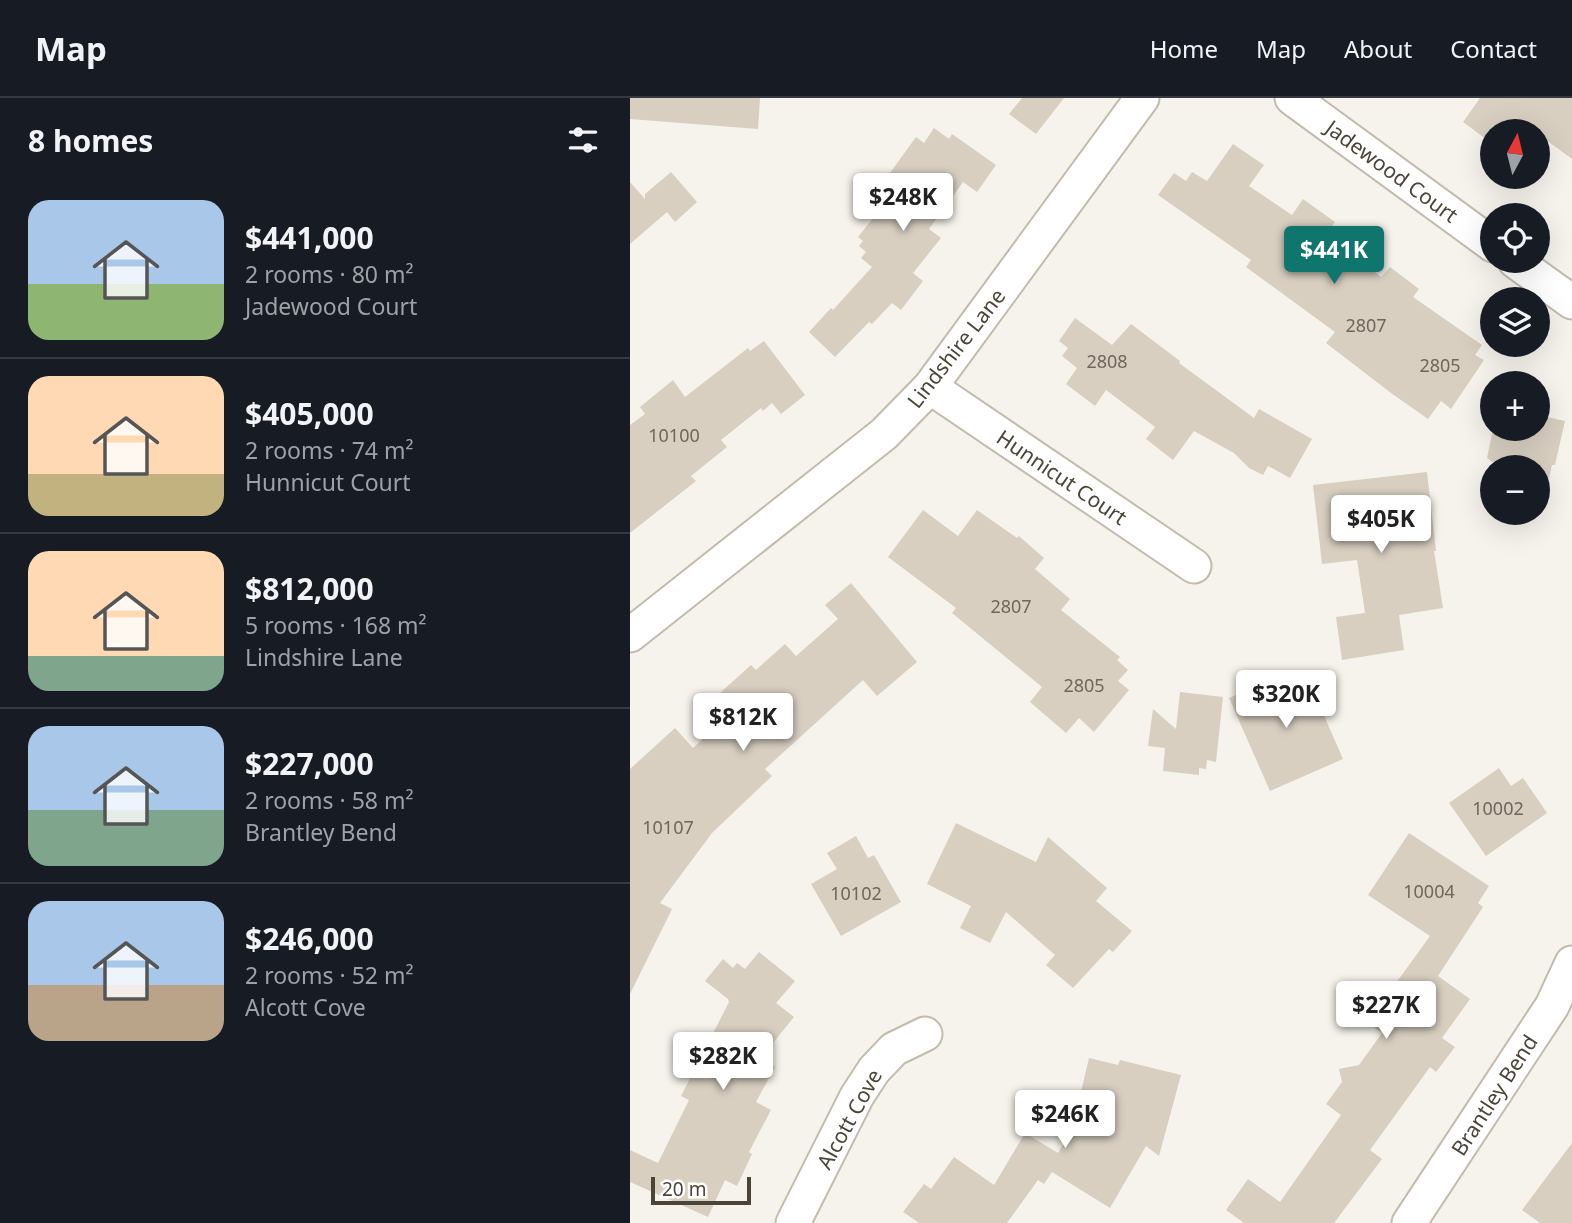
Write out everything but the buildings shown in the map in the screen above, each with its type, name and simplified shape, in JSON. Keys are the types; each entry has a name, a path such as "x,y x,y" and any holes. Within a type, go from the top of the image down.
{"street":[{"name":"Lindshire Lane","path":"630,635 884,434 930,387 1142,98"},
{"name":"Jadewood Court","path":"1292,98 1480,235"},
{"path":"1532,273 1572,302"},
{"name":"Hunnicut Court","path":"930,387 1194,566"},
{"name":"Brantley Bend","path":"1409,1223 1552,1006 1572,962"},
{"name":"Alcott Cove","path":"793,1223 857,1096 874,1070 894,1049 925,1034"}]}
